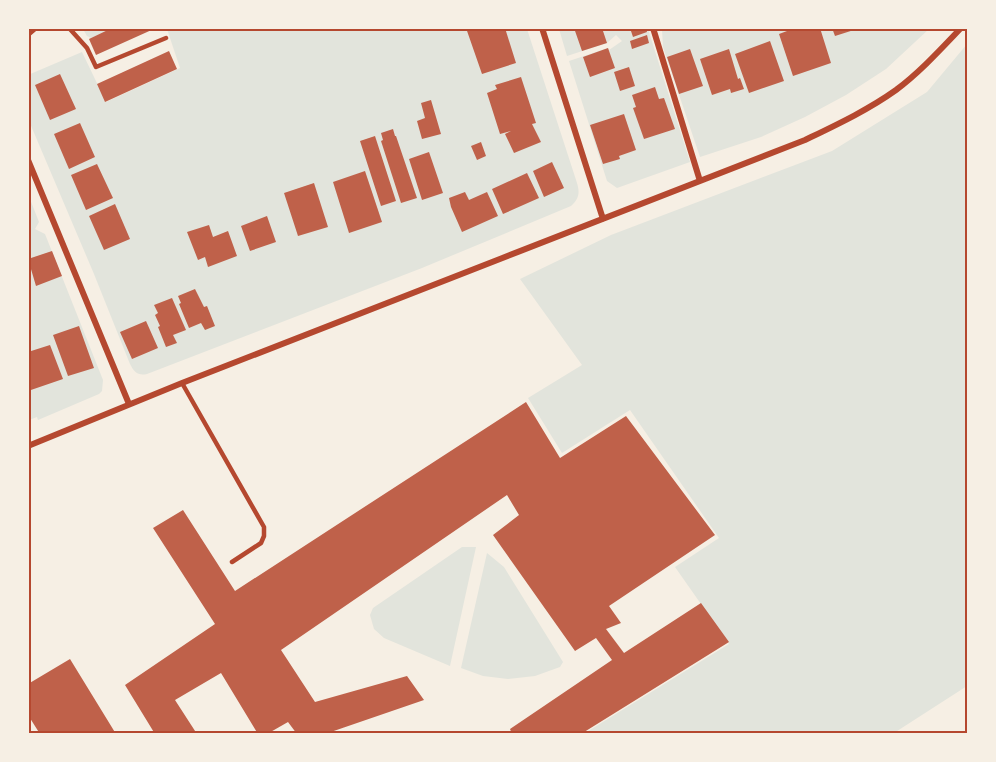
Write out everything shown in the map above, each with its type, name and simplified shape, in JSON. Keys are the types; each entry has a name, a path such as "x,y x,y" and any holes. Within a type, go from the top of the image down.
{"street":[{"path":"28,34 35,28"},
{"path":"542,28 603,219"},
{"path":"653,28 700,181"},
{"path":"28,446 182,383 805,140 895,91 921,69 961,28"},
{"path":"28,160 129,404"}],"lane":[{"path":"69,28 87,48 96,67 166,38"},
{"path":"182,383 264,527 261,543 232,562"}],"shaded area":[{"path":"83,29 112,29 91,38"},
{"path":"167,29 527,29 577,183 579,193 576,201 571,206 422,268 147,374 139,374 130,364 29,121 28,75 82,52 106,102 180,68"},
{"path":"559,29 648,29 690,162 617,188 607,181 569,61 608,48 609,50 622,41 616,35 607,43 567,56"},
{"path":"662,29 929,29 886,69 846,95 761,137 700,157 663,47"},
{"path":"967,44 967,686 894,733 585,733 729,644 675,567 719,538 630,410 562,453 528,398 582,365 520,279 611,235 832,151 927,92"},
{"path":"28,194 39,222 35,229 45,234 103,380 102,391 99,394 38,420 37,417 29,420"},
{"path":"462,547 476,547 450,666 384,638 374,629 370,615 373,608"},
{"path":"487,553 504,567 563,662 560,667 535,676 508,679 483,676 461,668"}],"building":[{"path":"112,28 156,28 96,55 89,39"},
{"path":"466,28 505,28 516,63 482,74"},
{"path":"574,28 602,28 607,43 582,51"},
{"path":"630,28 646,28 647,32 633,37"},
{"path":"795,28 820,28 831,63 793,76 779,34"},
{"path":"832,28 857,28 857,29 835,36"},
{"path":"647,35 649,43 632,49 630,41"},
{"path":"770,41 784,81 749,93 735,54"},
{"path":"608,48 615,68 590,77 583,57"},
{"path":"690,49 703,86 679,94 667,57"},
{"path":"729,49 738,79 740,78 744,89 731,93 730,89 712,95 700,59"},
{"path":"169,51 177,69 105,102 97,84"},
{"path":"629,67 635,86 620,91 614,72"},
{"path":"60,74 76,109 50,120 35,85"},
{"path":"521,77 536,123 532,124 541,142 514,153 505,134 511,131 500,134 487,93 497,89 495,85"},
{"path":"655,87 659,99 664,98 675,129 644,139 633,108 636,107 632,95"},
{"path":"431,100 441,134 422,139 417,121 425,118 421,103"},
{"path":"624,114 636,150 619,156 620,159 603,164 590,125"},
{"path":"80,123 95,157 69,169 54,134"},
{"path":"393,129 417,198 401,203 381,141 383,140 381,133"},
{"path":"375,136 396,201 381,206 360,141"},
{"path":"481,142 486,156 477,160 471,146"},
{"path":"429,152 443,193 422,200 409,159"},
{"path":"552,162 564,188 544,197 533,171"},
{"path":"97,164 113,198 86,210 71,175"},
{"path":"365,171 382,222 349,233 333,182"},
{"path":"527,173 539,198 503,214 492,189"},
{"path":"314,183 328,227 298,236 284,193"},
{"path":"465,192 469,200 487,192 498,216 462,232 449,198"},
{"path":"115,204 130,239 104,250 89,216"},
{"path":"267,216 276,242 250,251 241,226"},
{"path":"209,225 213,237 228,231 237,256 208,267 205,257 198,260 187,232"},
{"path":"52,251 62,276 36,286 28,259"},
{"path":"195,289 204,307 207,306 215,326 205,330 201,323 189,328 179,304 181,303 178,296"},
{"path":"172,298 186,330 173,335 177,343 166,347 158,327 160,326 155,315 158,313 154,305"},
{"path":"146,321 158,348 132,359 120,332"},
{"path":"79,326 94,368 68,376 53,335"},
{"path":"50,345 63,379 28,391 28,352"},
{"path":"526,402 560,458 626,416 715,535 609,606 621,623 606,629 624,653 701,603 729,642 581,734 512,734 510,729 612,660 596,638 575,651 493,535 519,515 507,495 281,650 315,702 407,676 424,700 325,734 297,734 288,722 267,734 258,734 221,673 175,700 197,734 155,734 125,685 215,624 153,528 183,510 235,591"},
{"path":"70,659 116,734 40,734 28,715 28,684"}]}
